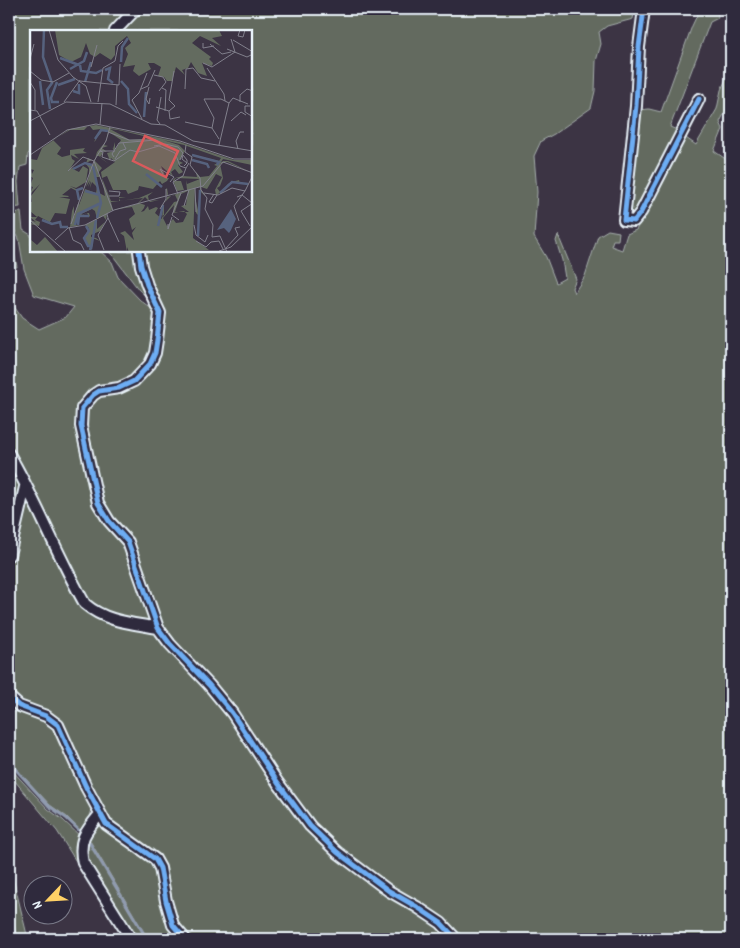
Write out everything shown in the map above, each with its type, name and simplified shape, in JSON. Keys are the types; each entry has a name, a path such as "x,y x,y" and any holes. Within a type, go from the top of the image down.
{"street":[{"path":"115,30 136,9"},
{"path":"644,9 624,220 634,221 641,212 699,99"},
{"path":"138,252 147,285 160,313 155,353 150,364 134,382 119,388 99,391 82,408 81,426 98,503 106,516 128,542 158,628 232,713 278,783 310,826 337,852 389,892 441,923 456,939"},
{"path":"9,454 85,604 95,613 106,618 158,628"},
{"path":"9,555 25,487"},
{"path":"9,697 19,706 46,716 58,725 106,824 155,859 160,868 168,912 173,926 184,939"},
{"path":"100,814 82,841 80,851 83,863 130,939"}],"shaded area":[{"path":"9,9 132,9 113,30 30,30 30,152 27,165 20,167 18,182 20,207 9,208"},
{"path":"138,9 635,9 633,19 607,26 599,32 601,44 596,61 595,91 591,108 541,141 534,156 537,192 534,237 546,257 556,283 565,278 556,241 558,235 576,279 572,288 574,293 585,276 598,236 608,230 619,232 618,240 613,240 611,246 622,250 627,234 636,230 653,200 683,136 696,145 717,109 721,90 731,68 731,100 720,122 723,129 714,151 727,160 731,153 731,939 458,939 390,890 312,825 160,627 135,555 104,510 83,426 89,402 94,397 144,375 161,327 140,252 252,252 252,30 118,30"},
{"path":"700,9 717,9 718,18 710,22 670,127 679,131 633,217 629,215 639,110 649,109 661,112"},
{"path":"21,212 23,230 30,234 30,252 101,252 112,262 118,277 140,300 157,313 153,353 141,372 80,407 96,504 126,543 153,624 125,621 86,603 9,451 9,302 11,302 22,318 39,329 66,317 74,307 34,295 24,269 19,239 13,227 10,213"},
{"path":"9,227 17,267 9,268"},
{"path":"109,252 136,252 151,301 139,290"},
{"path":"9,459 21,492 9,547"},
{"path":"27,496 76,594 125,627 160,636 207,687 309,828 453,939 188,939 175,924 163,868 108,822 60,724 28,707 9,693 9,563"},
{"path":"9,701 52,721 93,803 89,821 83,833 67,817 50,805 9,761"},
{"path":"9,767 48,809 81,837 75,851 99,898 57,831 9,774"},
{"path":"102,825 154,861 182,939 148,939 89,839 94,830"},
{"path":"87,841 146,939 136,939 88,864"},
{"path":"9,861 22,914 22,926 25,926 28,939 17,939 10,904"}],"waterway":[{"path":"9,762 49,806 82,833"},
{"path":"89,842 147,939"}],"cycle path":[{"path":"644,9 624,220 634,221 641,212 699,99"},
{"path":"139,252 147,285 160,313 155,353 150,364 134,381 119,388 99,391 82,408 81,426 98,503 109,521 128,542 158,628 232,713 278,783 310,826 337,852 389,891 441,923 456,939"},
{"path":"9,697 19,706 46,716 58,725 86,787 106,824 155,859 160,868 173,925 185,939"}]}
